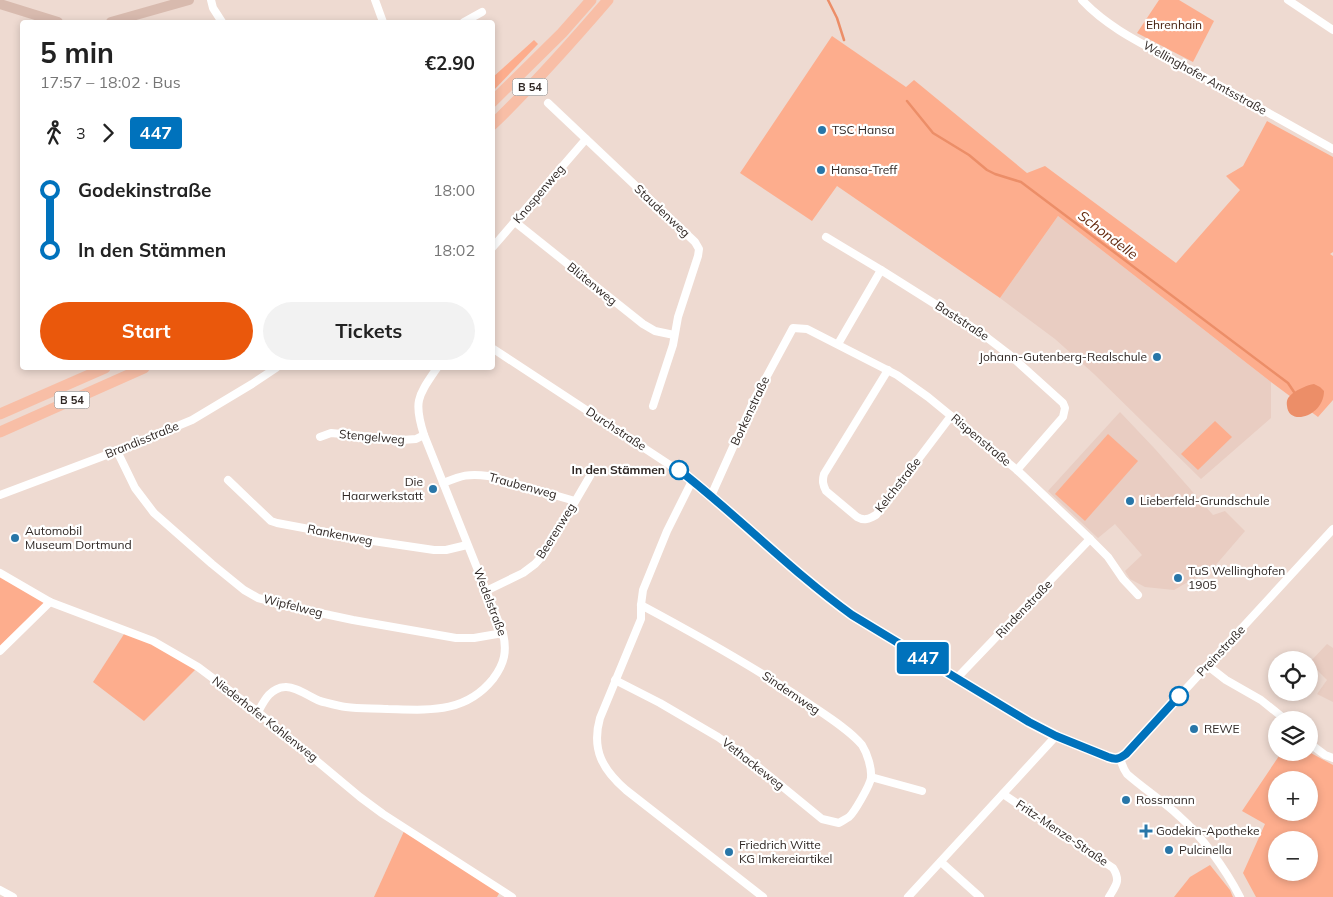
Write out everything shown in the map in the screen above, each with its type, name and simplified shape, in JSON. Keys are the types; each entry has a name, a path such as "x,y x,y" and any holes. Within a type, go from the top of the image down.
{"highway":[{"name":"B 54","path":"495,99 562,33 592,0"},
{"name":"B 54","path":"495,122 515,104 567,48 608,0"},
{"name":"B 54","path":"0,414 100,370"},
{"name":"B 54","path":"0,432 140,370"}],"main road":[{"path":"118,20 189,0"},
{"path":"0,4 52,20"}],"street":[{"path":"211,0 213,8 221,20"},
{"path":"375,0 382,20"},
{"name":"Wellinghofer Amtsstraße","path":"1082,0 1108,24 1126,35 1333,149"},
{"path":"1288,0 1333,30"},
{"path":"468,20 482,12"},
{"name":"Staudenweg","path":"548,103 695,242 699,249 678,318 673,345 653,406"},
{"name":"Knospenweg","path":"495,245 586,139"},
{"name":"Blütenweg","path":"515,222 643,324 655,331 674,336"},
{"name":"Baststraße","path":"826,236 981,333 1011,356 1063,403 1065,408 1063,417 1017,470"},
{"path":"838,344 881,270"},
{"name":"Rispenstraße","path":"793,328 807,329 838,344 897,375 919,390 1017,470 1108,557 1123,579 1138,595"},
{"name":"Borkenstraße","path":"711,496 755,398 793,328"},
{"name":"Durchstraße","path":"495,350 660,457 711,496 824,595 852,615 956,679 1056,736"},
{"name":"Brandisstraße","path":"0,495 192,420 273,370"},
{"name":"Wedelstraße","path":"258,712 267,696 284,687 294,689 321,701 346,707 426,710 455,706 472,698 488,686 498,672 505,658 506,646 503,633 424,436 417,412 418,401 425,385 436,370"},
{"name":"Kelchstraße","path":"888,370 824,474 823,486 826,492 857,517 866,520 876,514 951,416"},
{"name":"Stengelweg","path":"320,438 331,433 402,440 416,439 424,436"},
{"name":"Wipfelweg","path":"116,451 135,488 154,513 212,564 244,590 258,598 344,618 456,638 474,638 503,633"},
{"name":"Traubenweg","path":"443,483 474,474 488,476 575,501"},
{"name":"Beerenweg","path":"486,591 524,573 545,553 590,476"},
{"name":"Rankenweg","path":"228,480 270,521 277,523 434,550 446,550 467,545"},
{"path":"692,481 667,532 643,590 641,619 600,718 596,730 597,742 600,755 613,779 763,897"},
{"name":"Preinstraße","path":"1120,758 1126,754 1208,666 1333,529"},
{"name":"Rindenstraße","path":"956,679 1090,539"},
{"name":"Niederhofer Kohlenweg","path":"0,572 50,602 153,641 198,667 258,712 383,814 512,897"},
{"path":"0,651 50,602"},
{"name":"Sindernweg","path":"641,605 764,674 850,733 862,746 869,761 871,777"},
{"path":"1208,666 1226,680 1261,700 1275,711"},
{"name":"Vethackeweg","path":"615,680 718,737 745,756 822,819 839,823 850,816 868,787 871,777"},
{"path":"908,897 1056,736 1108,757 1120,758 1127,774 1180,817 1199,836 1240,897"},
{"path":"1318,750 1333,758"},
{"path":"871,777 922,791"},
{"name":"Fritz-Menze-Straße","path":"1003,794 1113,868 1117,876 1117,883 1108,897"},
{"path":"940,862 980,897"},
{"path":"0,890 13,897"}],"shaded area":[{"name":"Johann-Gutenberg-Realschule","path":"1058,216 1271,382 1271,418 1201,479 1094,374 1055,339 1000,298"},
{"path":"1314,384 1324,391 1319,407 1306,416 1294,416 1289,412 1287,406 1289,397 1300,389"},
{"name":"Lieberfeld-Grundschule","path":"1120,412 1213,515 1225,511 1245,531 1214,567 1174,590 1145,587 1130,579 1125,571 1142,555 1115,524 1098,538 1048,491"},
{"path":"1327,644 1333,648 1333,702 1318,694 1327,680 1318,671 1318,654"}],"green space":[{"name":"Ehrenhain","path":"1159,0 1179,0 1214,21 1193,62 1137,33"},
{"path":"832,36 906,87 914,80 1027,173 1045,166 1176,263 1240,190 1226,176 1243,166 1267,121 1333,157 1333,252 1330,254 1333,256 1333,400 1318,417 1058,216 1000,298 837,186 812,221 740,173"},
{"path":"534,40 538,44 495,89 495,75"},
{"path":"1215,421 1232,437 1198,470 1181,454"},
{"path":"1108,434 1138,461 1085,521 1055,494"},
{"path":"0,573 50,602 0,651"},
{"path":"126,631 198,667 144,721 93,682"},
{"path":"1318,757 1333,765 1333,897 1256,897 1243,873 1265,824 1242,811 1268,772 1268,821 1318,821 1318,771 1269,771 1276,761 1318,761"},
{"path":"405,829 501,890 497,897 374,897"},
{"path":"1210,865 1230,890 1233,897 1174,897 1190,877"}],"waterway":[{"name":"Schondelle","path":"828,0 837,18 844,40"},
{"name":"Schondelle","path":"907,101 933,133 969,155 987,170 1021,182 1288,383 1294,392"}],"bus line":[{"name":"447","path":"679,470 824,595 852,615 956,679 1056,736 1108,757 1120,758 1126,754 1179,696"}],"place":[{"name":"TSC Hansa","path":"822,130"},
{"name":"Hansa-Treff","path":"821,170"},
{"name":"Johann-Gutenberg-Realschule","path":"1157,357"},
{"name":"In den Stämmen","path":"679,470"},
{"name":"Die Haarwerkstatt","path":"433,489"},
{"name":"Lieberfeld-Grundschule","path":"1130,501"},
{"name":"Automobil Museum Dortmund","path":"15,538"},
{"name":"TuS Wellinghofen 1905","path":"1178,578"},
{"name":"REWE","path":"1194,729"},
{"name":"Rossmann","path":"1126,800"},
{"name":"Godekin-Apotheke","path":"1146,831"},
{"name":"Pulcinella","path":"1169,850"},
{"name":"Friedrich Witte KG Imkereiartikel","path":"729,852"}]}
